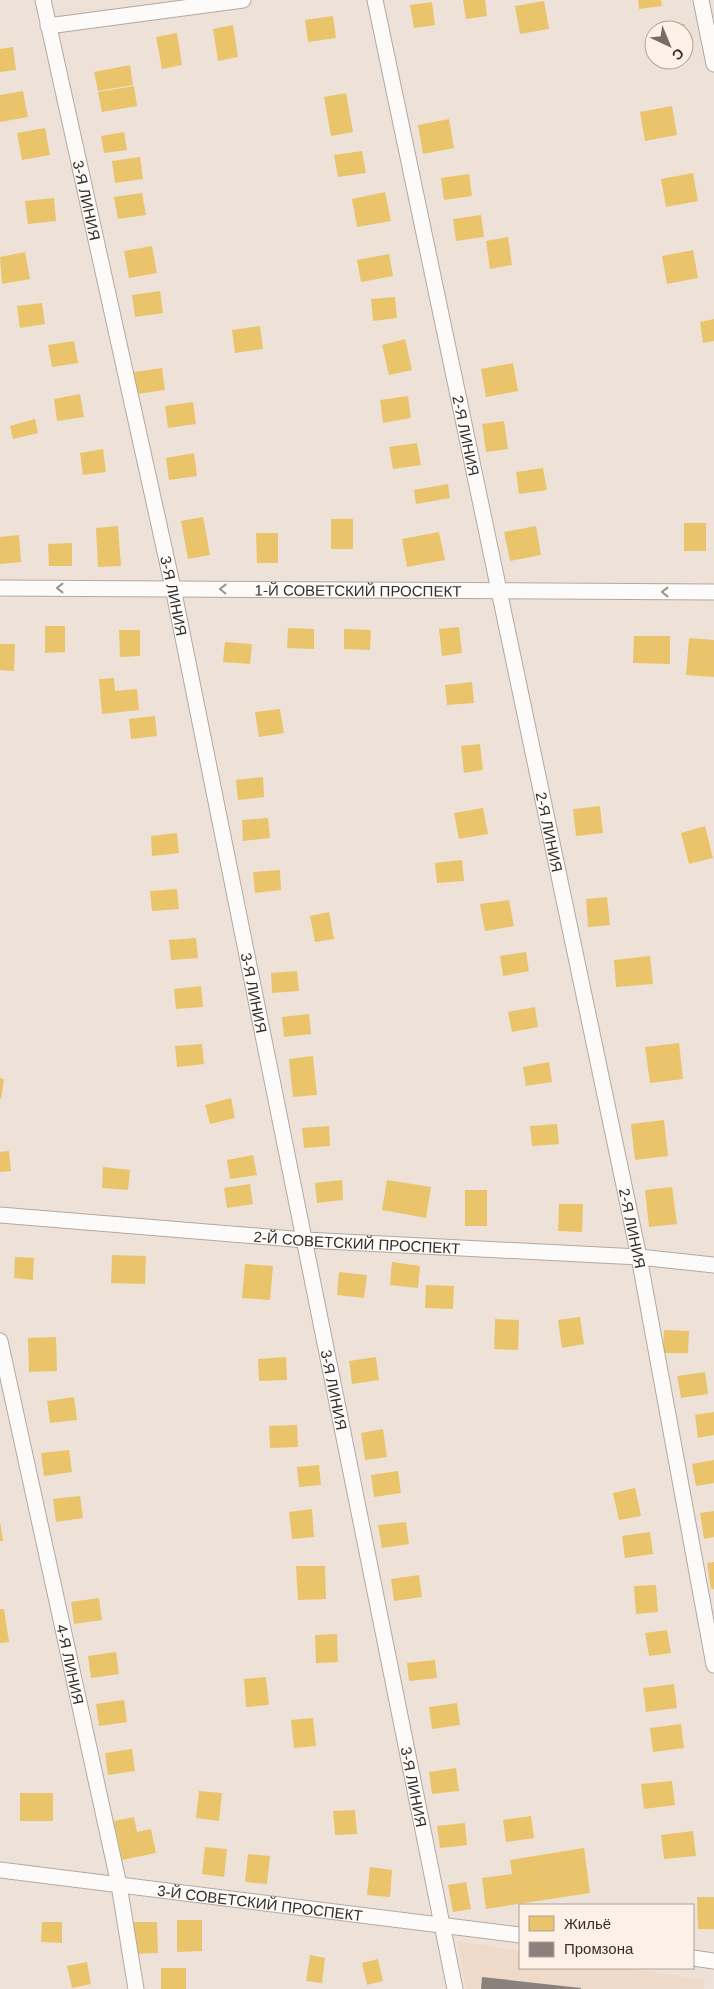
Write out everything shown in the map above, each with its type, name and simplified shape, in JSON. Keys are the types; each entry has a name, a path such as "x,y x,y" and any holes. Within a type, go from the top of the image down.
{"street":[{"name":"3-Я ЛИНИЯ","path":"43,0 173,588 455,1989"},
{"path":"48,26 243,0"},
{"name":"2-Я ЛИНИЯ","path":"375,0 639,1257 714,1665"},
{"path":"701,0 714,64"},
{"name":"1-Й СОВЕТСКИЙ ПРОСПЕКТ","path":"0,588 714,592"},
{"name":"2-Й СОВЕТСКИЙ ПРОСПЕКТ","path":"0,1215 305,1240 639,1257 714,1265"},
{"name":"4-Я ЛИНИЯ","path":"0,1341 119,1885 136,1989"},
{"name":"3-Й СОВЕТСКИЙ ПРОСПЕКТ","path":"0,1870 519,1935"},
{"path":"694,1958 714,1961"}],"shaded area":[{"path":"457,1941 519,1951 519,1969 634,1969 705,1980 704,1989 466,1989"}],"building: Жильё":[{"path":"463,0 485,0 487,16 466,19"},
{"path":"638,0 661,0 662,6 639,9"},
{"path":"544,1 549,29 520,34 515,6"},
{"path":"432,2 435,25 414,28 410,5"},
{"path":"333,16 336,38 308,42 305,20"},
{"path":"233,25 238,57 218,61 213,29"},
{"path":"177,33 182,65 162,69 156,37"},
{"path":"13,47 16,70 0,72 0,49"},
{"path":"130,65 133,85 98,91 94,72"},
{"path":"134,86 137,106 102,112 98,92"},
{"path":"23,91 28,117 0,122 0,95"},
{"path":"346,93 353,132 331,136 324,97"},
{"path":"672,106 677,135 645,141 640,112"},
{"path":"449,119 454,148 423,154 418,125"},
{"path":"45,128 50,155 22,160 17,133"},
{"path":"124,132 127,150 104,153 101,136"},
{"path":"362,151 366,173 338,177 334,155"},
{"path":"140,157 143,179 115,183 112,161"},
{"path":"693,173 698,201 666,207 661,179"},
{"path":"469,174 472,196 444,200 441,178"},
{"path":"385,192 391,221 357,227 352,199"},
{"path":"142,193 146,215 118,219 114,197"},
{"path":"54,198 56,221 28,224 25,201"},
{"path":"481,215 484,237 456,241 453,219"},
{"path":"508,237 512,265 490,269 486,241"},
{"path":"152,246 157,273 129,278 124,251"},
{"path":"693,250 698,278 667,284 662,256"},
{"path":"25,252 30,279 2,284 0,257"},
{"path":"389,254 393,276 361,282 357,260"},
{"path":"160,291 163,313 135,317 132,295"},
{"path":"395,297 397,318 373,321 371,299"},
{"path":"42,303 45,324 20,328 17,306"},
{"path":"714,319 714,341 703,343 700,322"},
{"path":"260,326 263,349 235,353 232,330"},
{"path":"405,339 412,370 389,375 382,345"},
{"path":"74,341 78,363 52,367 48,345"},
{"path":"513,363 518,391 486,397 481,369"},
{"path":"162,368 165,390 137,394 134,372"},
{"path":"80,394 84,417 57,421 54,399"},
{"path":"408,396 411,418 383,423 380,400"},
{"path":"193,402 196,424 168,428 165,406"},
{"path":"35,419 38,433 13,439 10,426"},
{"path":"504,421 508,449 486,452 482,424"},
{"path":"417,443 421,465 393,469 389,447"},
{"path":"103,449 106,472 83,475 80,453"},
{"path":"194,453 197,476 169,480 166,458"},
{"path":"543,468 547,490 519,494 516,472"},
{"path":"448,484 450,498 416,504 414,490"},
{"path":"203,517 210,555 188,559 181,521"},
{"path":"331,519 353,519 353,549 331,549"},
{"path":"684,523 706,523 706,551 684,551"},
{"path":"118,526 121,566 98,567 96,528"},
{"path":"536,526 541,555 510,561 504,532"},
{"path":"439,532 445,560 407,567 402,539"},
{"path":"256,533 278,533 278,563 257,563"},
{"path":"19,535 21,562 0,564 0,537"},
{"path":"72,543 72,566 49,566 48,544"},
{"path":"45,626 65,626 65,652 45,653"},
{"path":"459,627 462,653 442,656 439,629"},
{"path":"288,628 314,629 314,649 287,648"},
{"path":"344,629 371,630 370,650 344,649"},
{"path":"119,630 140,630 140,656 120,657"},
{"path":"634,636 670,636 670,664 633,663"},
{"path":"689,638 714,640 714,677 686,675"},
{"path":"225,642 252,644 250,664 223,662"},
{"path":"0,644 15,644 14,671 0,670"},
{"path":"114,678 115,691 137,689 139,710 102,714 99,679"},
{"path":"472,682 474,703 447,705 445,685"},
{"path":"280,709 284,733 259,737 255,712"},
{"path":"155,716 157,736 131,739 129,719"},
{"path":"480,744 483,770 464,773 461,746"},
{"path":"263,777 264,797 238,800 236,780"},
{"path":"600,806 603,833 576,836 573,809"},
{"path":"483,808 488,834 459,839 454,813"},
{"path":"268,818 270,838 243,841 242,820"},
{"path":"705,826 713,858 689,864 681,833"},
{"path":"177,833 179,853 152,856 151,836"},
{"path":"462,860 464,881 437,883 435,863"},
{"path":"280,870 281,890 255,893 253,872"},
{"path":"177,889 179,909 152,911 150,891"},
{"path":"607,897 610,925 588,927 586,899"},
{"path":"509,900 514,926 485,931 480,904"},
{"path":"329,912 334,939 315,942 310,916"},
{"path":"196,938 198,958 171,960 169,940"},
{"path":"526,952 529,971 503,976 500,956"},
{"path":"650,956 653,984 616,987 614,960"},
{"path":"297,971 299,991 272,993 271,973"},
{"path":"201,986 203,1007 176,1009 174,989"},
{"path":"535,1007 538,1027 512,1032 508,1012"},
{"path":"309,1014 311,1034 284,1037 282,1017"},
{"path":"679,1043 683,1079 650,1083 645,1047"},
{"path":"202,1044 204,1064 177,1067 175,1046"},
{"path":"313,1056 317,1095 293,1097 289,1059"},
{"path":"549,1062 552,1082 526,1086 523,1067"},
{"path":"0,1078 4,1079 1,1099 0,1099"},
{"path":"231,1098 235,1118 210,1124 205,1105"},
{"path":"664,1120 668,1156 635,1160 631,1124"},
{"path":"557,1124 559,1144 532,1146 530,1126"},
{"path":"329,1126 330,1146 304,1148 302,1128"},
{"path":"9,1151 11,1171 0,1172 0,1152"},
{"path":"253,1155 257,1175 230,1179 227,1160"},
{"path":"103,1167 130,1170 128,1190 102,1188"},
{"path":"342,1180 343,1200 317,1203 315,1183"},
{"path":"387,1180 431,1187 426,1218 382,1210"},
{"path":"250,1184 253,1204 227,1208 224,1188"},
{"path":"672,1187 677,1224 649,1227 645,1190"},
{"path":"465,1190 487,1190 487,1226 465,1226"},
{"path":"559,1204 583,1204 582,1232 558,1231"},
{"path":"112,1255 146,1256 145,1284 111,1283"},
{"path":"15,1257 34,1258 33,1280 14,1278"},
{"path":"392,1262 420,1266 418,1288 390,1285"},
{"path":"245,1264 273,1266 270,1300 242,1298"},
{"path":"339,1272 367,1275 364,1298 337,1295"},
{"path":"426,1285 454,1286 453,1309 425,1308"},
{"path":"580,1317 584,1344 562,1348 558,1320"},
{"path":"495,1319 519,1320 518,1350 494,1349"},
{"path":"664,1330 689,1331 688,1353 663,1353"},
{"path":"56,1337 57,1371 29,1372 28,1338"},
{"path":"286,1357 287,1380 259,1381 258,1359"},
{"path":"376,1357 379,1380 352,1384 349,1361"},
{"path":"705,1372 708,1394 681,1398 677,1376"},
{"path":"74,1397 77,1420 50,1423 47,1401"},
{"path":"714,1412 714,1435 698,1438 695,1415"},
{"path":"297,1425 298,1447 270,1448 269,1426"},
{"path":"383,1429 387,1457 365,1460 361,1433"},
{"path":"69,1450 72,1472 44,1476 41,1453"},
{"path":"714,1460 714,1483 696,1486 692,1464"},
{"path":"319,1465 321,1485 299,1487 297,1467"},
{"path":"398,1471 401,1493 374,1497 371,1475"},
{"path":"635,1488 641,1516 619,1520 613,1493"},
{"path":"80,1496 83,1518 56,1522 53,1499"},
{"path":"312,1509 314,1537 292,1539 289,1512"},
{"path":"714,1511 714,1537 704,1539 700,1513"},
{"path":"0,1521 3,1541 0,1541"},
{"path":"406,1522 409,1544 382,1548 378,1525"},
{"path":"650,1532 653,1554 625,1558 622,1536"},
{"path":"714,1562 714,1589 711,1589 707,1563"},
{"path":"296,1566 325,1566 326,1599 298,1600"},
{"path":"419,1575 422,1597 394,1601 391,1579"},
{"path":"656,1585 658,1612 636,1614 634,1586"},
{"path":"99,1598 102,1620 74,1624 71,1602"},
{"path":"0,1609 4,1609 9,1642 0,1643"},
{"path":"667,1630 671,1653 649,1656 645,1633"},
{"path":"337,1634 338,1662 316,1663 315,1635"},
{"path":"116,1652 119,1674 91,1678 88,1656"},
{"path":"435,1660 437,1678 409,1681 407,1663"},
{"path":"266,1677 269,1705 246,1707 244,1679"},
{"path":"674,1684 677,1708 646,1712 643,1688"},
{"path":"124,1700 127,1722 99,1726 96,1704"},
{"path":"457,1703 460,1725 432,1729 429,1707"},
{"path":"313,1718 316,1746 294,1748 291,1720"},
{"path":"681,1724 684,1748 653,1752 650,1728"},
{"path":"132,1749 135,1771 108,1775 105,1753"},
{"path":"456,1768 459,1791 432,1794 429,1772"},
{"path":"672,1781 675,1805 644,1809 641,1784"},
{"path":"199,1791 222,1793 219,1821 196,1818"},
{"path":"20,1793 53,1793 53,1821 20,1821"},
{"path":"355,1810 357,1834 335,1835 333,1811"},
{"path":"531,1816 534,1838 506,1842 503,1820"},
{"path":"134,1817 137,1832 151,1829 156,1853 122,1860 114,1821"},
{"path":"465,1823 467,1845 440,1848 437,1826"},
{"path":"693,1831 696,1856 664,1859 661,1835"},
{"path":"205,1847 227,1849 224,1877 202,1874"},
{"path":"584,1848 590,1893 486,1909 482,1878 512,1874 510,1860"},
{"path":"248,1854 270,1856 267,1884 245,1882"},
{"path":"370,1867 392,1870 390,1897 367,1895"},
{"path":"466,1882 471,1909 453,1912 448,1885"},
{"path":"697,1897 714,1897 714,1929 698,1929"},
{"path":"177,1920 202,1920 202,1951 177,1952"},
{"path":"42,1922 62,1922 62,1943 41,1942"},
{"path":"133,1922 157,1922 158,1953 133,1954"},
{"path":"310,1955 325,1958 322,1983 306,1981"},
{"path":"378,1959 383,1981 367,1985 362,1963"},
{"path":"87,1962 91,1984 72,1988 67,1966"},
{"path":"161,1968 186,1968 186,1989 161,1989"}],"building: Промзона":[{"path":"482,1977 581,1988 581,1989 481,1989"}]}
